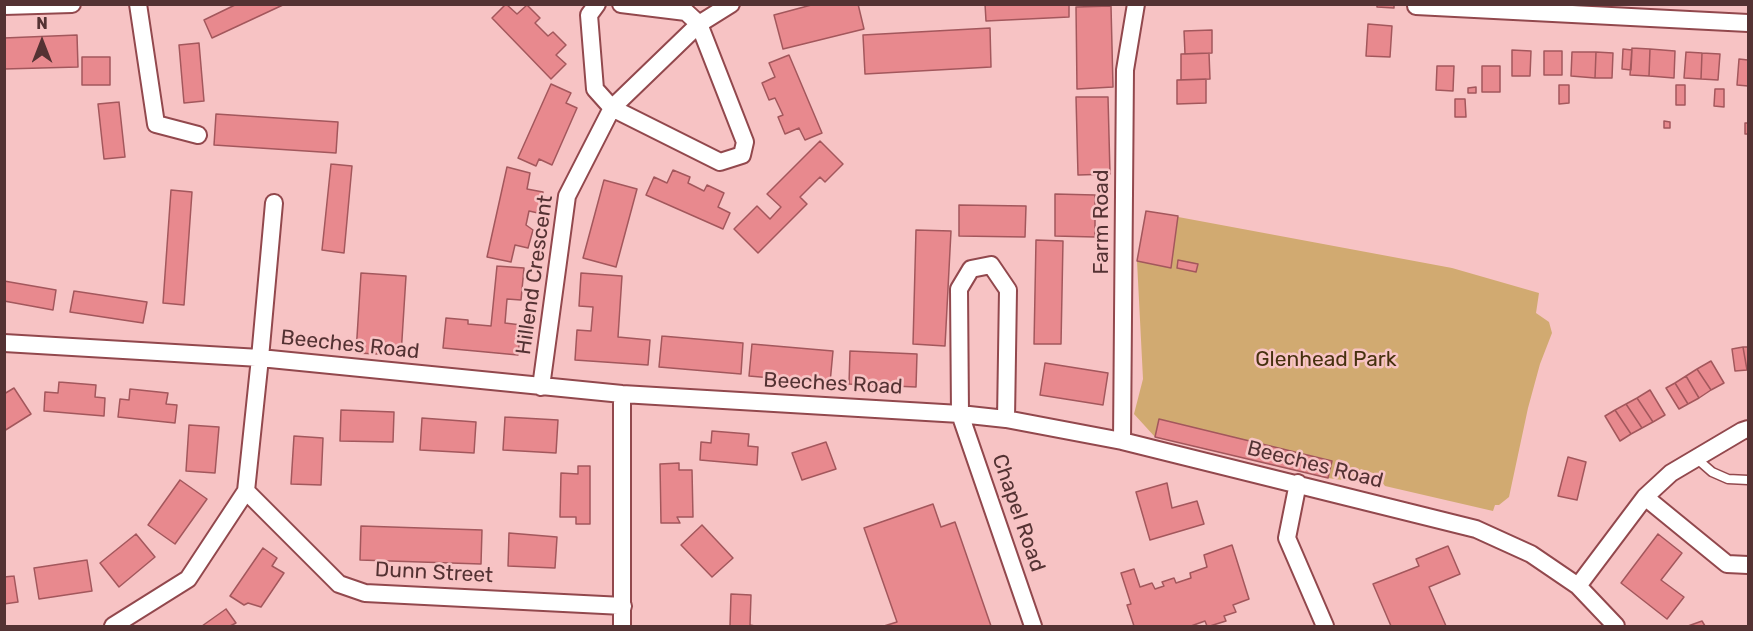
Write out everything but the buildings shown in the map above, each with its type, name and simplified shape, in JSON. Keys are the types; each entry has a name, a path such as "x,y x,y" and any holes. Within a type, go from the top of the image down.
{"street":[{"path":"4,6 72,4"},
{"path":"138,4 156,124 198,135"},
{"path":"597,4 589,15 595,89 612,108 720,162 742,155 745,142 699,24 686,12 621,4"},
{"name":"Hillend Crescent","path":"541,387 567,196 612,108 699,24 731,4"},
{"name":"Farm Road","path":"1122,441 1125,70 1136,4"},
{"path":"1416,6 1749,23"},
{"path":"113,627 188,579 246,491 274,203"},
{"name":"Chapel Road","path":"1006,419 1008,290 991,265 972,269 959,289 960,414 1033,627"},
{"name":"Beeches Road","path":"4,343 260,358 622,394 960,414 1006,419 1122,441 1476,529 1531,554 1578,586 1616,627"},
{"path":"622,394 622,627"},
{"path":"1578,586 1645,497 1671,473 1742,430 1749,429"},
{"path":"1298,483 1287,538 1325,627"},
{"name":"Dunn Street","path":"246,491 339,584 365,593 623,606"},
{"path":"1645,497 1727,564 1749,565"}],"lane":[{"path":"1696,457 1712,472 1728,479 1749,480"}],"green space":[{"name":"Glenhead Park","path":"1146,211 1452,268 1539,293 1536,313 1549,322 1552,333 1540,364 1528,408 1509,497 1499,505 1495,505 1493,511 1385,486 1376,474 1361,469 1349,481 1328,478 1155,437 1134,414 1143,379 1137,261"}]}
